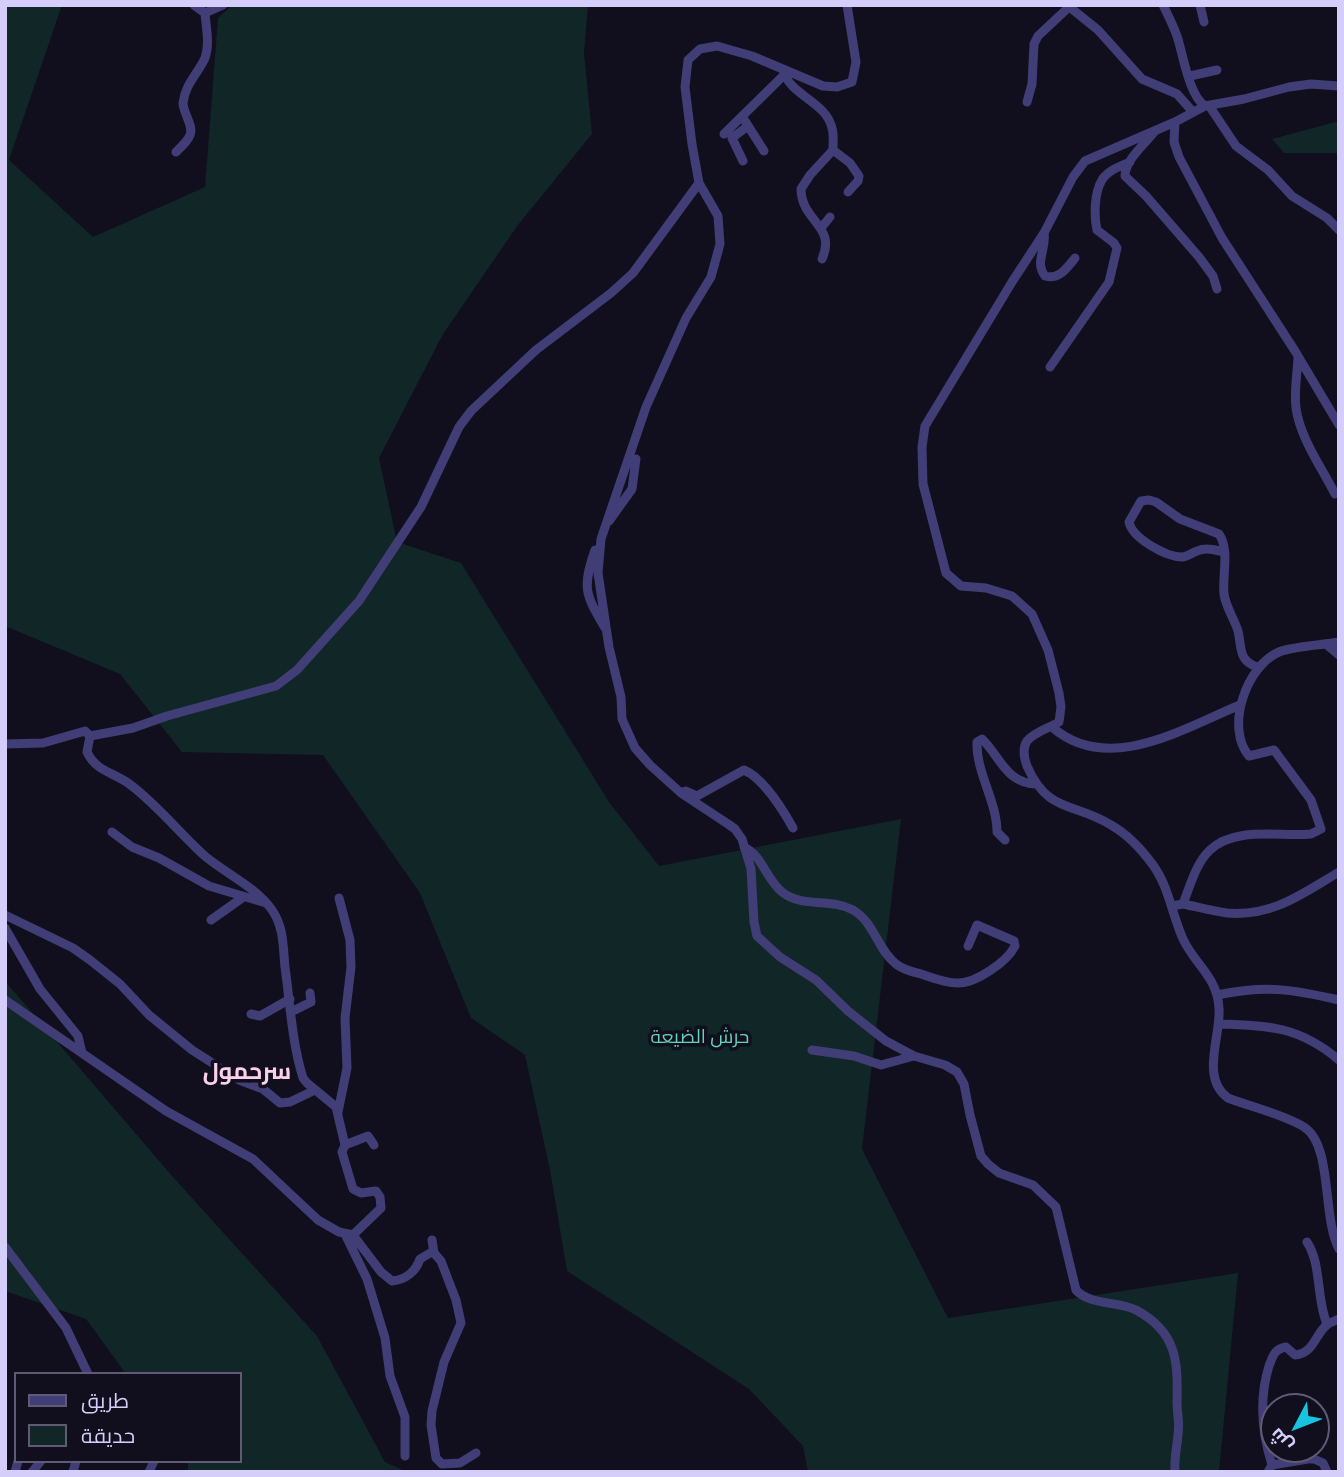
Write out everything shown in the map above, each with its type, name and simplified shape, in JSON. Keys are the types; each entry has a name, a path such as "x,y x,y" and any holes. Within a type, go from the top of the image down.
{"street":[{"path":"176,152 190,135 184,100 193,74 205,59 205,13 194,5"},
{"path":"205,13 222,5"},
{"path":"847,5 856,62 852,82 838,88 823,86 784,72 752,56 717,46 700,49 688,60 686,109 699,183 718,216 720,244 716,265 707,286 686,318 646,407 601,539 598,582 625,728 643,758 681,793 735,830 751,869 755,930 761,941 780,957 817,980 878,1035 914,1056 952,1068 961,1078 976,1142 988,1164 1007,1177 1033,1185 1056,1207 1068,1246 1074,1284 1081,1295 1132,1309 1145,1316 1167,1337 1174,1351 1178,1374 1179,1433 1175,1451 1175,1472"},
{"path":"1163,5 1177,36 1199,102 1208,107 1236,146 1268,170 1292,196 1327,218 1339,230"},
{"path":"1200,5 1205,22"},
{"path":"1027,102 1032,84 1034,44 1038,36 1068,6 1098,30 1142,79 1177,94 1193,111"},
{"path":"1190,76 1217,70"},
{"path":"724,134 784,72"},
{"path":"784,72 827,116 832,127 833,150 801,189 805,209 825,234 827,247 822,258"},
{"path":"1339,86 1311,84 1289,87 1193,111 1175,122 1086,161 1073,177 1044,233 925,426 922,460 923,484 946,573 961,586 986,588 1012,596 1024,604 1037,620 1048,650 1061,707 1059,723 1030,737 1025,745 1025,761 1037,784 1060,805 1101,820 1125,834 1156,869 1184,941 1211,978 1217,995 1219,1024 1213,1073 1216,1086 1228,1098 1298,1124 1310,1132 1320,1152 1331,1226 1339,1249"},
{"path":"742,117 765,151"},
{"path":"1175,122 1174,142 1180,157 1222,238 1339,425"},
{"path":"743,161 732,138 748,126"},
{"path":"1156,130 1130,162 1125,173 1127,179 1146,196 1199,257 1213,276 1217,289"},
{"path":"833,150 850,163 859,176 848,192"},
{"path":"1050,367 1109,282 1117,248 1097,230 1095,212 1101,181 1114,169 1130,162"},
{"path":"5,744 43,743 85,732 90,736 134,728 167,716 276,686 290,677 353,609 395,548 421,507 460,427 471,411 536,350 633,273 699,183"},
{"path":"821,228 830,218"},
{"path":"1044,233 1046,242 1040,267 1045,276 1055,277 1075,258"},
{"path":"1298,358 1295,392 1297,415 1335,494"},
{"path":"606,525 632,489 636,459"},
{"path":"1224,552 1203,549 1185,557 1175,556 1143,541 1130,531 1129,522 1141,501 1149,499 1180,519 1219,534 1224,552 1226,605 1237,628 1242,656 1258,667"},
{"path":"1183,904 1204,858 1216,846 1243,837 1311,834 1321,829 1311,800 1274,750 1249,756 1245,751 1241,736 1240,705 1258,667 1281,651 1339,642"},
{"path":"1326,644 1339,655"},
{"path":"1052,727 1069,739 1089,746 1124,748 1156,739 1240,705"},
{"path":"90,736 88,752 100,770 128,783 205,856 267,903 278,920 283,936 289,999 300,1066 307,1083 336,1107 345,1145 342,1152 353,1189 361,1193 376,1191 381,1203 381,1208 349,1235"},
{"path":"1005,840 998,832 977,742 982,739 989,745 1008,774 1030,784 1037,784"},
{"path":"681,793 686,791 697,796 744,770 766,788 782,807 793,828"},
{"path":"112,832 132,847 159,858 189,876 242,898 267,903"},
{"path":"744,847 752,851 777,888 794,900 809,904 836,904 863,917 892,960 900,967 944,981 961,983 996,967 1016,946 1009,937 977,925 968,946"},
{"path":"1172,906 1183,904 1226,913 1267,911 1339,872"},
{"path":"211,920 242,898"},
{"path":"338,1112 347,1068 345,1018 351,967 350,940 339,898"},
{"path":"5,915 73,948 102,968 169,1032 232,1076 263,1088 280,1103 290,1102 315,1090"},
{"path":"5,928 40,989 78,1036 82,1053"},
{"path":"1217,995 1269,988 1339,1000"},
{"path":"292,1012 311,1002 310,993"},
{"path":"251,1014 260,1016 289,999"},
{"path":"5,1000 166,1111 253,1160 318,1220 349,1235 382,1272 395,1281 418,1268 420,1259 434,1253"},
{"path":"1219,1024 1293,1032 1312,1040 1339,1060"},
{"path":"812,1051 854,1056 881,1065 914,1056"},
{"path":"345,1145 368,1136 374,1145"},
{"path":"349,1235 367,1279 385,1338 390,1376 405,1417 405,1456"},
{"path":"432,1240 434,1253 456,1300 461,1323 444,1362 432,1411 431,1425 436,1458 442,1464 460,1463 476,1453"},
{"path":"1307,1242 1312,1250 1321,1312 1327,1324"},
{"path":"5,1247 66,1328 87,1372"},
{"path":"1326,1472 1323,1463 1314,1459 1270,1468 1262,1398 1272,1358 1278,1349 1283,1348 1295,1355 1303,1354 1318,1339 1327,1324 1339,1319"}],"green space":[{"name":"حرش الضيعة","path":"5,5 62,5 9,160 93,237 205,187 218,18 232,5 588,5 584,53 592,134 518,225 443,334 379,458 397,542 461,563 609,802 659,866 901,819 862,1149 948,1318 1238,1273 1219,1472 808,1472 803,1446 749,1389 567,1271 550,1170 525,1055 471,1018 420,893 323,755 182,752 120,674 5,626"},
{"path":"1339,121 1339,153 1284,153 1272,139"},
{"path":"5,981 173,1177 317,1336 385,1462 407,1472 188,1472 188,1463 242,1463 242,1372 125,1372 86,1319 5,1291"}],"district":[{"name":"سرحمول","path":"247,1071"}]}
